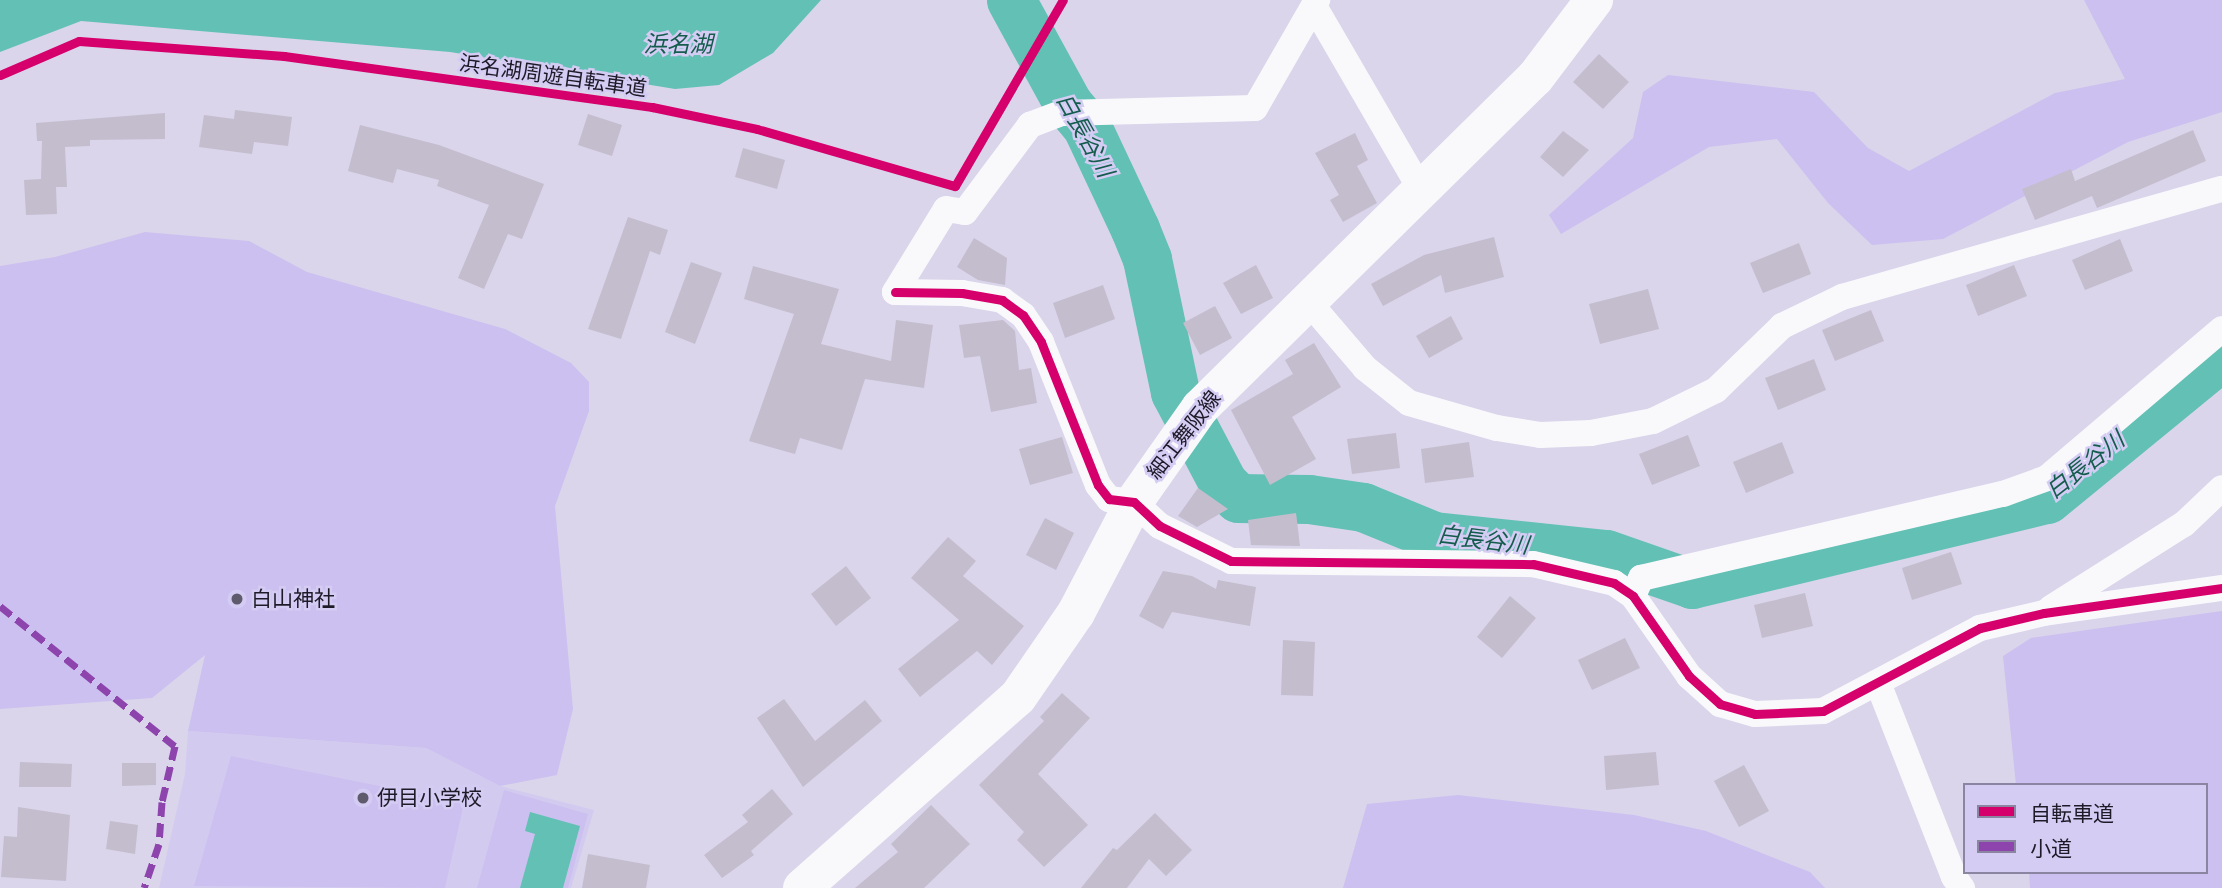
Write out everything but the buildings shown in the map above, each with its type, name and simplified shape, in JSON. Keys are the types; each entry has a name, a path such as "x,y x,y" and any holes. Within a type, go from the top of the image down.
{"main road":[{"name":"細江舞阪線","path":"802,888 1018,697 1076,613 1134,502 1192,420 1307,300 1423,192 1535,78 1594,0"}],"street":[{"path":"1316,3 1423,192"},
{"path":"1316,3 1255,108 1088,111 1062,113 1030,125 965,212 946,209 895,292 962,293 1002,300 1023,315 1041,342 1098,485 1109,499 1134,502 1160,526 1231,561 1533,564 1614,583 1633,596 1689,676 1720,704 1755,714 1790,716 1823,711 1980,628 2044,612 2222,588"},
{"path":"1307,300 1365,368 1409,403 1497,428 1541,435 1591,433 1653,421 1716,390 1782,326 1842,297 2222,189"},
{"path":"1633,596 1641,578 2003,494 2047,478 2222,328"},
{"path":"2044,612 2184,524 2222,488"},
{"path":"1878,683 1954,877 1962,888"}],"shaded area":[{"path":"2084,0 2222,0 2222,112 2128,142 1943,239 1872,245 1828,203 1777,139 1709,147 1561,234 1549,215 1633,138 1643,92 1668,75 1814,92 1868,148 1909,171 2055,93 2125,79"},
{"path":"145,232 249,241 307,272 505,329 571,363 589,382 589,411 555,506 573,709 557,775 500,786 426,748 188,731 205,655 152,698 0,709 0,266 55,257"},
{"path":"2222,611 2222,888 2030,888 2029,874 2208,874 2208,783 2016,783 2003,656 2031,638"},
{"name":"伊目小学校","path":"188,731 426,748 500,786 594,810 571,888 159,888 185,774"},
{"path":"231,756 464,803 445,888 194,886"},
{"path":"504,790 588,814 568,888 477,888"},
{"path":"1458,795 1634,815 1706,831 1810,872 1825,888 1343,888 1367,804"}],"water":[{"name":"浜名湖","path":"0,0 821,0 773,53 719,85 675,89 450,52 81,21 0,52"},
{"path":"530,812 580,826 563,888 520,888 535,834 525,831"}],"waterway":[{"name":"白長谷川","path":"1011,0 1068,104 1087,127 1135,229 1147,259 1175,392 1223,483 1238,498 1309,499 1363,507 1434,536 1606,554 1692,584 2047,499 2222,356"}],"marked path":[{"path":"0,606 175,746 162,802 159,844 144,888"}],"cycle path":[{"name":"浜名湖周遊自転車道","path":"0,75 79,41 284,56 652,107 757,129 955,186 1063,0"},
{"path":"895,292 962,293 1002,300 1023,315 1041,342 1098,485 1109,499 1134,502 1160,526 1231,561 1533,564 1614,583 1633,596 1689,676 1720,704 1755,714 1823,711 1980,628 2044,613 2222,588"}],"place":[{"name":"白山神社","path":"237,599"},
{"name":"伊目小学校","path":"363,798"}]}
